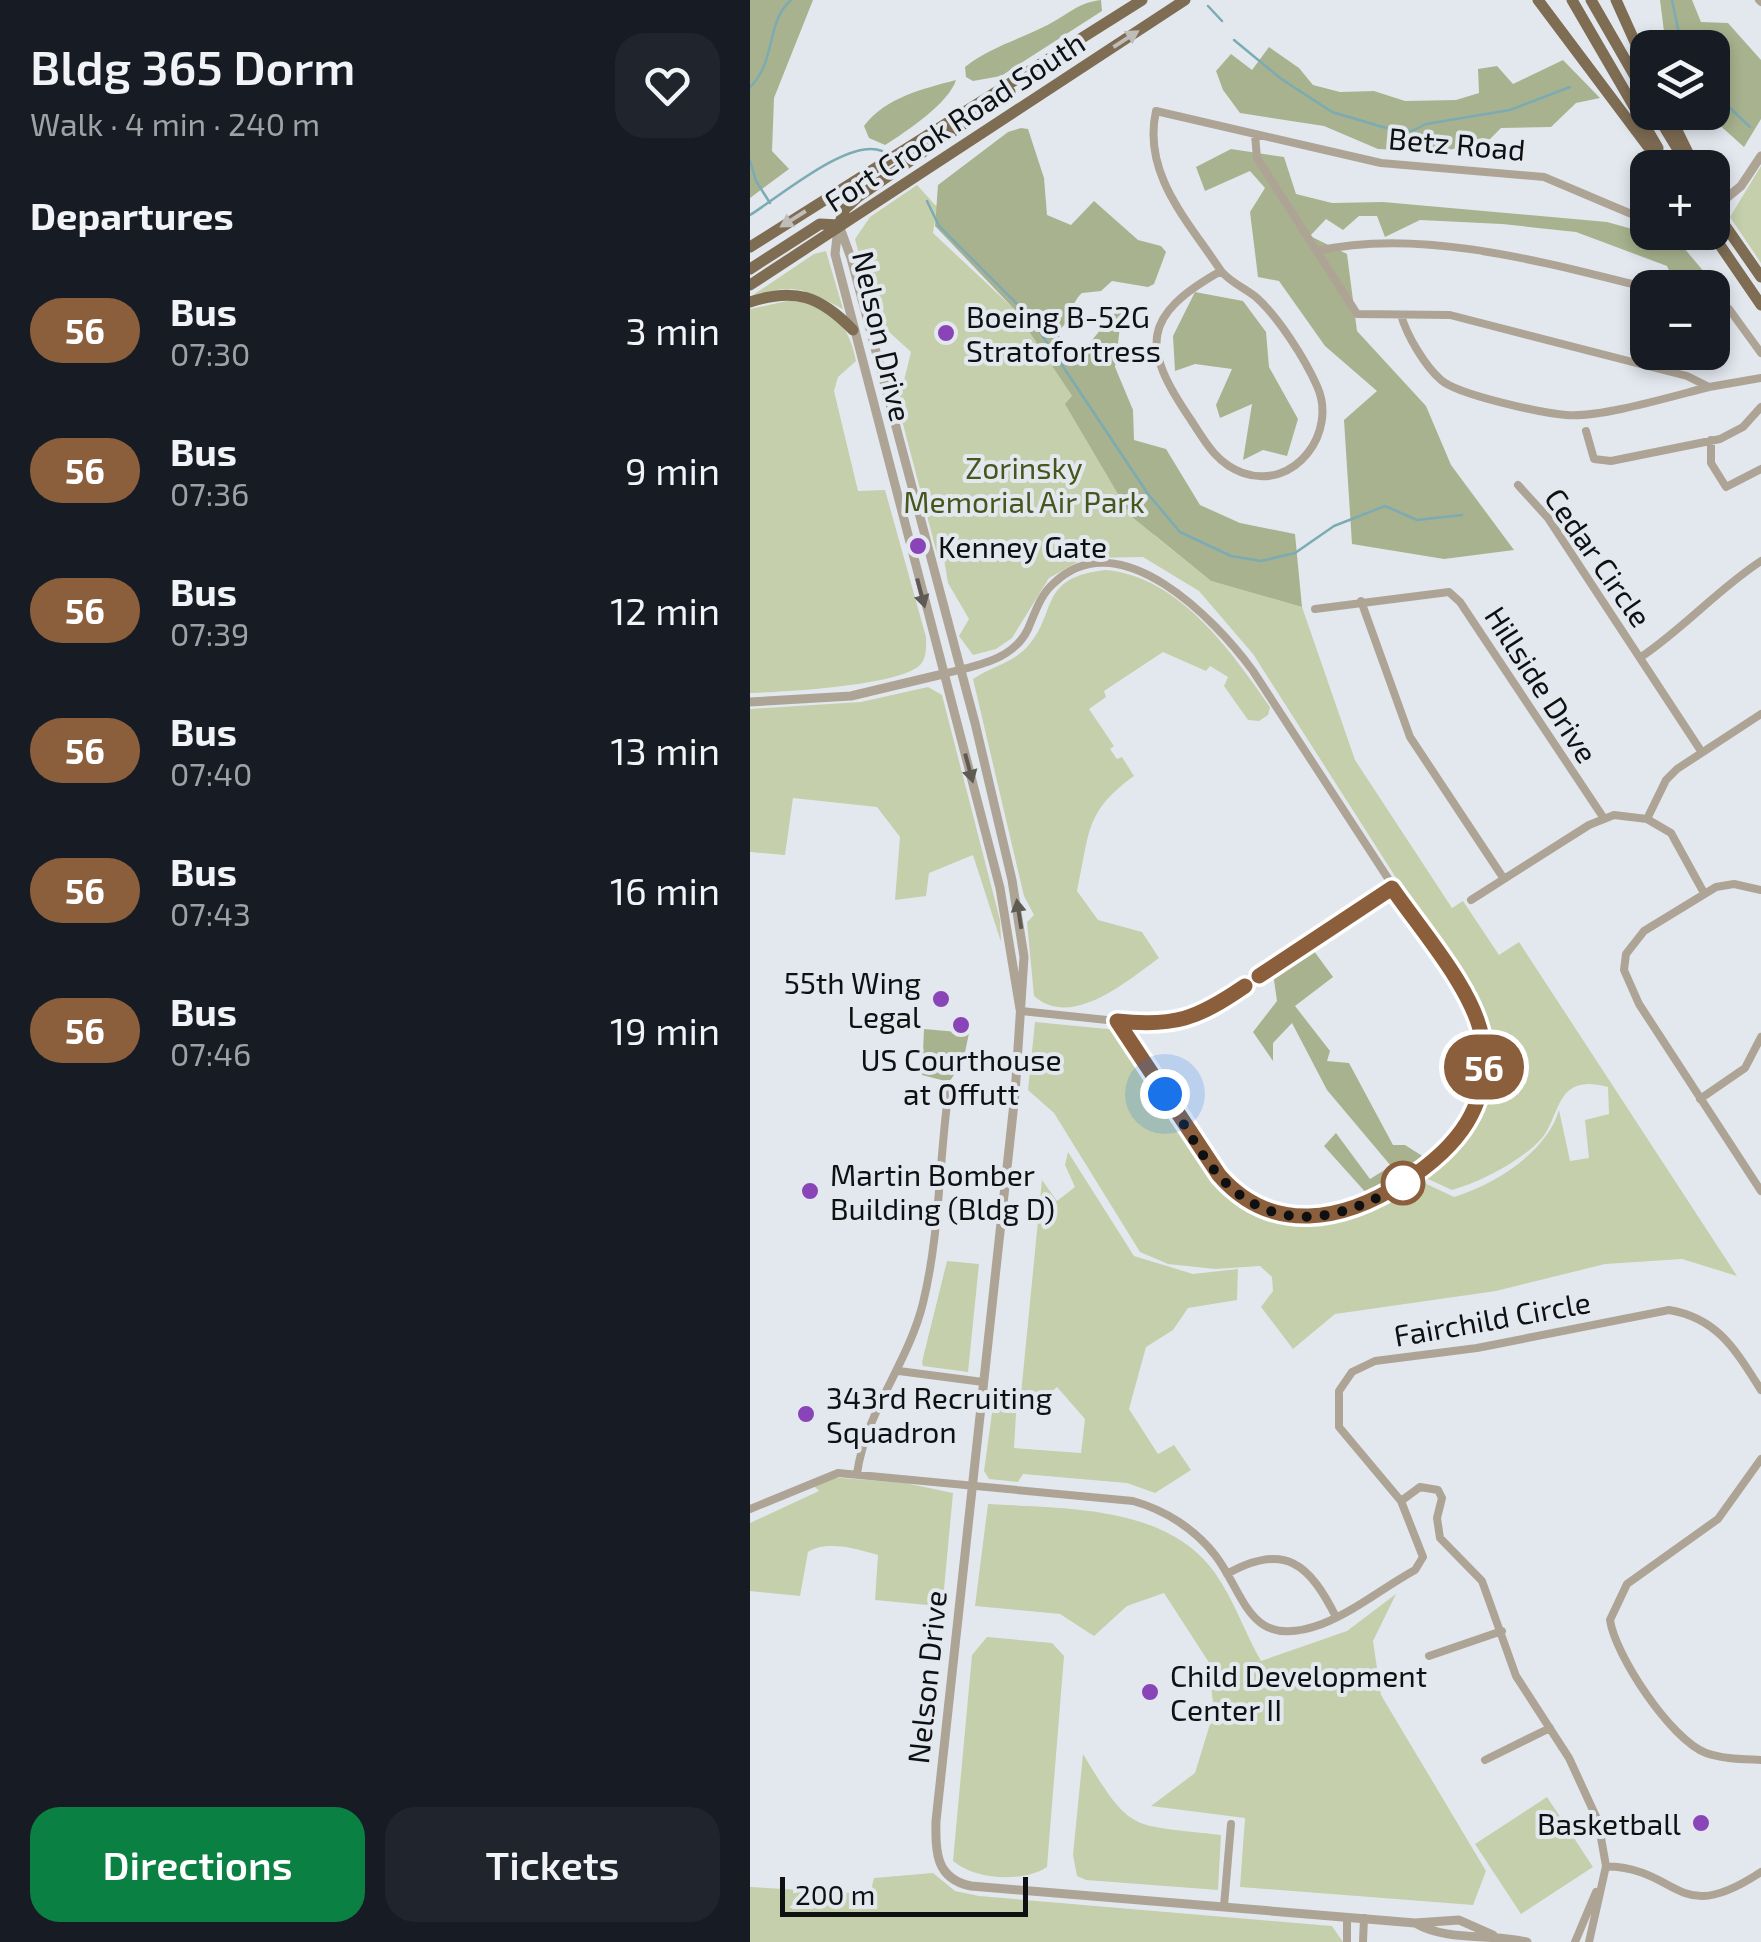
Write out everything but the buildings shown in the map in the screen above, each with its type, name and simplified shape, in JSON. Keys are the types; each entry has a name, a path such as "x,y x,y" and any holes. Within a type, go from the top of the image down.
{"main road":[{"name":"Fort Crook Road South","path":"750,246 1142,0"},
{"name":"Fort Crook Road South","path":"750,285 1185,0"},
{"path":"1538,0 1653,150"},
{"path":"1572,0 1657,150"},
{"path":"1591,0 1630,68"},
{"path":"1616,0 1630,31"},
{"path":"750,269 820,224 839,226 845,209 858,196 1001,99 1056,55"},
{"path":"1730,233 1761,278"},
{"path":"1723,250 1761,305"},
{"path":"750,302 782,292 806,294 828,306 853,330"}],"street":[{"name":"Betz Road","path":"1220,271 1157,170 1152,147 1156,111 1382,163 1544,176 1630,214"},
{"path":"1255,136 1257,158 1357,314 1450,316 1687,376 1709,387"},
{"path":"1730,194 1761,156"},
{"name":"Nelson Drive","path":"839,226 836,254 853,330 1000,888 1021,1011"},
{"name":"Nelson Drive","path":"839,226 960,669 1017,904 1025,980 936,1821 936,1850 941,1868 954,1881 972,1886 1415,1923 1459,1920 1527,1942"},
{"path":"1317,251 1346,244 1487,252 1630,284"},
{"path":"1220,271 1268,310 1316,383 1322,399 1324,421 1319,438 1298,464 1284,472 1253,476 1226,466 1184,410 1156,361 1154,342 1162,316 1172,301 1220,271"},
{"path":"1730,310 1761,354"},
{"path":"1402,315 1405,328 1439,378 1450,386 1566,415 1761,378"},
{"path":"1586,431 1594,459 1599,462 1732,434 1761,407"},
{"path":"1711,440 1710,463 1726,487 1761,468"},
{"name":"Cedar Circle","path":"1518,485 1548,518 1701,751"},
{"path":"1640,657 1682,630 1720,590 1761,561"},
{"path":"750,702 838,698 960,669 1011,651 1027,631 1044,593 1065,574 1109,562 1136,569 1200,611 1238,651 1272,700 1475,1015 1482,1039 1483,1078 1472,1117 1452,1146 1363,1208 1322,1218 1296,1217 1258,1206 1219,1175 1117,1021"},
{"name":"Hillside Drive","path":"1315,609 1439,590 1450,592 1603,817"},
{"path":"1360,601 1410,737 1504,879"},
{"path":"1646,819 1666,780 1701,751 1761,714"},
{"path":"1471,900 1603,817 1646,819 1671,833 1704,893"},
{"path":"1761,890 1734,884 1704,893 1632,942 1624,970 1628,985 1761,1192"},
{"path":"1021,1011 1163,1024 1193,1018 1392,888"},
{"path":"1700,1099 1746,1068 1761,1037"},
{"path":"857,1474 862,1438 900,1371 924,1300 950,1088"},
{"name":"Fairchild Circle","path":"1402,1501 1346,1438 1337,1417 1345,1381 1352,1372 1375,1361 1477,1348 1669,1310 1687,1312 1717,1328 1761,1390"},
{"path":"900,1371 983,1382"},
{"path":"1761,1459 1718,1519 1627,1584 1610,1620 1624,1656 1686,1742 1727,1758 1761,1760"},
{"path":"750,1509 786,1497 825,1475 857,1474 1108,1496 1145,1504 1192,1532 1227,1574 1243,1608 1261,1622 1294,1630 1336,1618 1420,1565 1421,1544 1402,1501 1420,1488 1438,1490 1442,1498 1436,1518 1440,1538 1482,1580 1516,1676 1550,1728 1598,1821 1606,1866 1589,1942"},
{"path":"1227,1574 1260,1559 1288,1561 1312,1576 1336,1618"},
{"path":"1429,1656 1502,1632"},
{"path":"1485,1760 1550,1728"},
{"path":"1224,1906 1231,1824"},
{"path":"1606,1866 1646,1874 1680,1894 1704,1898 1734,1890 1761,1872"},
{"path":"1575,1942 1584,1913 1601,1884"},
{"path":"1347,1916 1348,1942"},
{"path":"1363,1942 1364,1918"}],"green space":[{"path":"750,0 813,0 774,98 772,151 789,169 750,198"},
{"path":"1101,0 1102,11 1001,76 973,81 966,77 965,67 987,52"},
{"path":"1660,0 1692,0 1701,22 1728,23 1761,60 1761,119 1744,147 1725,130 1730,130 1730,30 1664,30"},
{"path":"1269,47 1299,68 1313,85 1340,92 1374,91 1405,101 1456,100 1479,93 1478,69 1497,66 1513,84 1563,60 1600,98 1576,103 1551,127 1501,128 1490,139 1442,152 1378,149 1324,126 1240,113 1223,90 1216,71 1231,54 1252,70"},
{"path":"956,80 936,107 885,145 869,138 864,126 883,108"},
{"path":"1028,129 1044,178 1047,215 1071,225 1094,201 1138,240 1161,246 1166,252 1154,284 1148,287 1112,281 1101,291 1082,293 1057,331 1068,356 1085,361 1092,340 1123,303 1115,367 1133,410 1134,440 1166,449 1200,505 1240,523 1295,534 1302,607 1211,581 1131,516 1065,404 1072,396 1014,309 935,226 938,185 1008,132"},
{"path":"1231,149 1284,157 1296,194 1332,203 1383,202 1607,222 1630,228 1630,250 1686,250 1702,270 1669,270 1667,266 1576,232 1420,220 1385,237 1377,216 1359,216 1343,230 1326,219 1310,236 1347,254 1357,331 1426,406 1451,465 1514,550 1444,559 1352,544 1344,420 1377,391 1325,346 1279,281 1258,277 1250,212 1265,188 1250,171 1205,191 1196,167"},
{"path":"1761,166 1761,263 1730,217"},
{"name":"Zorinsky Memorial Air Park","path":"917,185 937,207 933,233 1014,309 1158,525 1154,535 1211,581 1302,607 1355,760 1452,908 1463,901 1499,955 1519,942 1737,1276 1682,1259 1605,1264 1496,1291 1335,1314 1293,1349 1261,1307 1273,1291 1272,1277 1260,1266 1215,1269 1168,1264 1140,1252 1054,1113 1028,1090 1035,1022 1118,1030 1187,1139 1214,1172 1244,1200 1279,1217 1318,1223 1370,1209 1416,1179 1454,1197 1486,1184 1531,1153 1553,1125 1559,1110 1570,1161 1589,1158 1585,1120 1609,1114 1608,1087 1578,1085 1569,1090 1542,1138 1488,1176 1452,1190 1426,1178 1471,1128 1485,1091 1487,1053 1471,995 1253,654 1199,591 1143,557 1085,558 1049,578 1012,638 996,649 973,655 959,636 969,619 948,583 943,553 937,554 898,405 911,352 876,320 855,239 870,217"},
{"path":"826,251 843,309 798,290 750,297 814,254"},
{"path":"1195,292 1243,301 1266,332 1269,367 1298,419 1287,456 1263,450 1243,460 1252,404 1220,418 1216,405 1232,369 1195,364 1175,371 1173,336"},
{"path":"796,299 837,320 853,347 856,361 838,377 834,391 858,491 885,490 926,637 926,653 919,666 887,679 750,693 750,309"},
{"path":"1106,570 1157,586 1180,602 1220,641 1270,707 1268,715 1259,721 1248,720 1224,686 1228,677 1210,666 1206,671 1163,652 1104,691 1106,697 1089,709 1114,746 1110,749 1117,759 1122,757 1134,776 1097,813 1077,891 1098,920 1142,932 1159,958 1116,989 1082,1005 1065,1008 1034,996 1027,922 1034,915 1024,896 973,679 1027,647 1052,599 1069,580"},
{"path":"928,687 942,695 1000,920 1001,942 973,855 929,873 926,896 895,900 900,837 877,807 793,798 785,855 750,852 750,709 861,702"},
{"path":"1311,947 1333,977 1295,1006 1330,1051 1327,1061 1349,1063 1393,1145 1405,1145 1424,1157 1368,1195 1324,1146 1336,1133 1370,1179 1391,1166 1327,1090 1292,1023 1273,1043 1273,1061 1253,1032 1277,1001 1273,973"},
{"path":"924,1029 969,1033 963,1062 949,1082 922,1075"},
{"path":"1068,1152 1134,1256 1193,1274 1238,1269 1237,1300 1188,1308 1173,1330 1146,1347 1129,1409 1158,1454 1174,1445 1191,1470 1155,1493 1127,1483 1023,1474 1018,1482 989,1479 984,1471 995,1391 1009,1387 1017,1397 1014,1448 1081,1453 1085,1419 1057,1387 1034,1407 1021,1394 1042,1180 1057,1201 1075,1187 1065,1165"},
{"path":"947,1261 979,1264 968,1372 923,1366 922,1362"},
{"path":"829,1477 905,1483 953,1493 943,1600 938,1606 875,1600 878,1555 842,1547 808,1552 800,1596 750,1591 750,1523 819,1491 814,1486"},
{"path":"988,1504 1111,1515 1169,1534 1194,1550 1215,1573 1261,1661 1347,1631 1396,1594 1373,1641 1381,1695 1486,1871 1473,1905 1240,1887 1245,1818 1151,1806 1195,1773 1214,1711 1208,1661 1164,1593 1127,1606 1094,1636 1060,1614 975,1606"},
{"path":"987,1637 1052,1643 1064,1656 1047,1867 1012,1877 974,1872 953,1861 972,1655"},
{"path":"1083,1754 1112,1799 1136,1821 1221,1835 1218,1890 1086,1880 1077,1876 1073,1855"},
{"path":"1547,1797 1593,1867 1521,1914 1475,1844"},
{"path":"933,1873 955,1891 979,1896 1332,1926 1343,1942 750,1942 750,1887 870,1894 874,1878"}],"waterway":[{"path":"750,87 764,66 778,19 791,0"},
{"path":"1672,0 1678,30"},
{"path":"1208,6 1222,21"},
{"path":"1234,40 1280,78 1332,112 1393,130 1412,131 1426,124 1510,110 1570,87"},
{"path":"1730,108 1750,127"},
{"path":"750,215 833,161 868,149 882,151"},
{"path":"750,161 756,181 770,203"},
{"path":"927,201 939,226 1030,317 1148,494 1180,532 1231,556 1261,561 1295,553 1334,526 1385,506 1417,520 1462,515"}],"bus line":[{"name":"56","path":"1245,986 1193,1018 1155,1025 1117,1021 1219,1175 1235,1191 1258,1206 1284,1215 1337,1215 1370,1204 1452,1146 1472,1117 1481,1092 1484,1052 1480,1030 1464,996 1392,888 1259,976"}],"place":[{"name":"Boeing B-52G Stratofortress","path":"946,333"},
{"name":"Kenney Gate","path":"918,546"},
{"name":"55th Wing Legal","path":"941,999"},
{"name":"US Courthouse at Offutt","path":"961,1025"},
{"name":"Martin Bomber Building (Bldg D)","path":"810,1191"},
{"name":"343rd Recruiting Squadron","path":"806,1414"},
{"name":"Child Development Center II","path":"1150,1692"},
{"name":"Basketball","path":"1701,1823"}],"route":[{"path":"1165,1094 1226,1183 1270,1211 1307,1218 1337,1215 1363,1208 1403,1183"}]}
